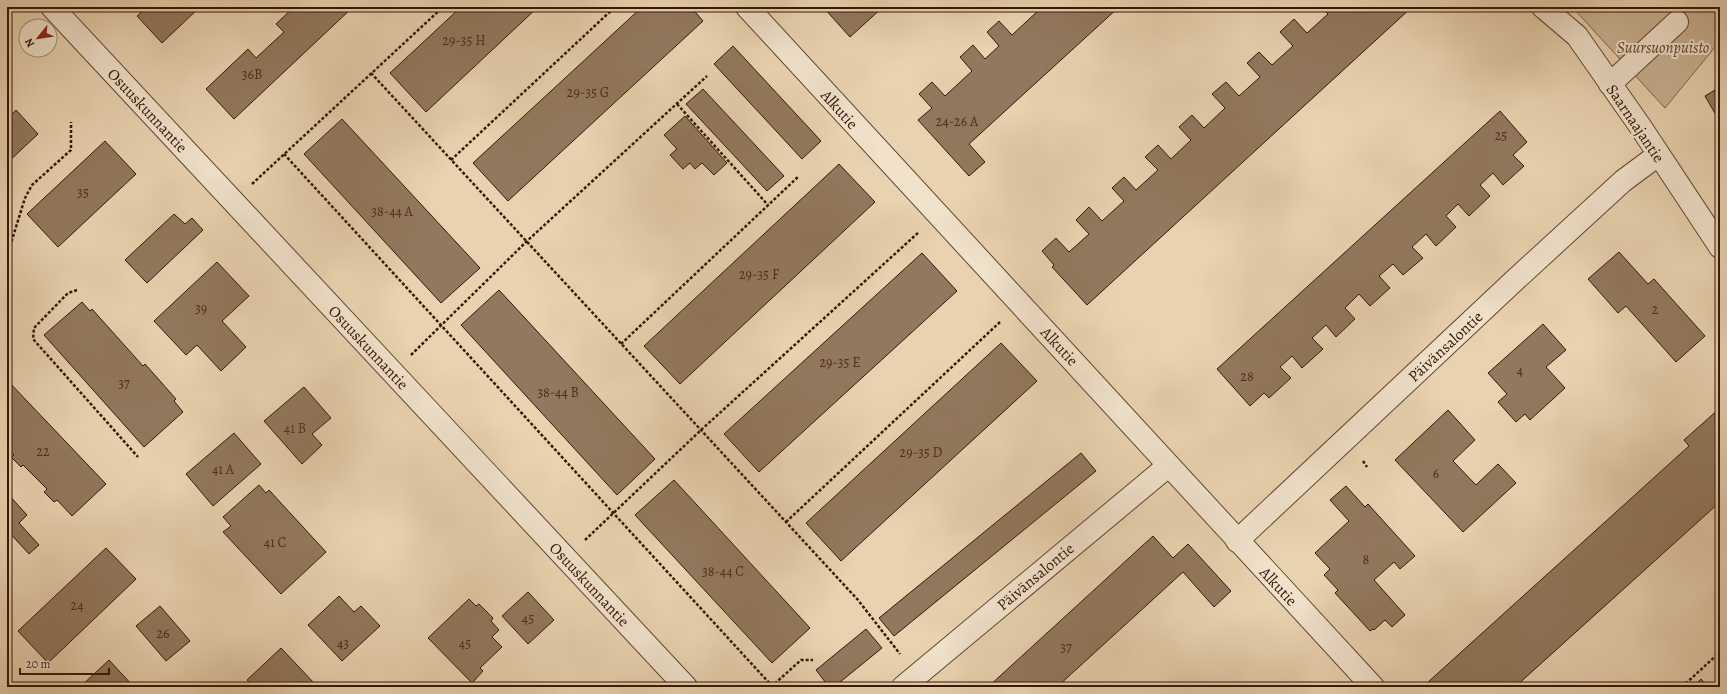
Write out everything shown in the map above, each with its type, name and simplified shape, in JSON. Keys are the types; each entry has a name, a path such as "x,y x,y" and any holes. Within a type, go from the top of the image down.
{"street":[{"name":"Osuuskunnantie","path":"52,7 686,687"},
{"name":"Alkutie","path":"747,7 1373,687"},
{"name":"Saarnaajantie","path":"1543,7 1577,36 1720,248"},
{"path":"1610,84 1677,22"},
{"name":"Päivänsalontie","path":"1237,541 1515,280 1623,181 1658,155"},
{"name":"Päivänsalontie","path":"910,681 1168,466"}],"path":[{"path":"252,184 443,7"},
{"path":"451,160 614,7"},
{"path":"371,73 858,600 910,681"},
{"path":"410,355 526,242 707,76"},
{"path":"677,104 768,205"},
{"path":"7,256 24,198 32,185 71,150 71,122"},
{"path":"284,154 772,686 801,660 813,660"},
{"path":"621,344 799,176"},
{"path":"585,540 701,430 938,214"},
{"path":"77,290 68,293 34,328 33,339 138,457"},
{"path":"786,522 1020,303"},
{"path":"1682,687 1720,652"}],"green space":[{"name":"Suursuonpuisto","path":"1572,7 1720,7 1720,41 1665,108"}],"building":[{"path":"147,7 200,7 162,43 137,16"},
{"path":"294,7 353,7 234,119 206,89 248,49 256,58 284,32 276,24"},
{"path":"461,7 538,7 426,112 390,73"},
{"path":"642,7 691,7 703,21 508,201 473,163"},
{"path":"823,7 883,7 850,37"},
{"path":"1038,7 1119,7 969,144 985,162 969,176 918,120 932,108 919,94 932,82 945,96 972,71 960,57 973,45 985,59 999,46 987,32 999,21 1012,35 1040,9"},
{"path":"1321,7 1412,7 1087,305 1052,267 1054,265 1042,251 1056,238 1069,252 1089,234 1076,220 1089,207 1102,221 1124,201 1112,188 1124,177 1136,190 1158,170 1145,157 1158,145 1171,159 1191,140 1179,127 1192,115 1204,128 1225,108 1212,94 1226,82 1239,96 1260,77 1247,63 1259,52 1272,65 1293,46 1280,32 1294,19 1307,33 1328,14"},
{"path":"733,46 821,141 802,159 714,64"},
{"path":"1720,87 1720,122 1705,96"},
{"path":"703,89 784,176 767,191 686,104"},
{"path":"16,110 38,134 7,163 7,119"},
{"path":"1500,111 1527,142 1513,155 1524,166 1503,185 1493,173 1480,185 1490,196 1469,216 1458,204 1446,216 1456,227 1436,246 1426,234 1412,247 1423,258 1403,275 1393,264 1379,276 1390,288 1370,306 1359,294 1345,308 1355,319 1336,337 1326,325 1312,338 1323,349 1302,368 1292,356 1280,367 1291,378 1269,398 1264,393 1250,406 1217,369"},
{"path":"685,116 727,163 714,175 702,163 695,169 690,163 683,169 670,155 677,149 664,135"},
{"path":"342,119 480,268 441,303 304,154"},
{"path":"105,141 136,174 58,247 27,214"},
{"path":"839,164 875,202 680,384 644,346"},
{"path":"174,214 185,224 192,218 203,230 147,283 125,260"},
{"path":"1619,252 1648,284 1654,279 1705,336 1676,362 1626,306 1618,313 1588,279"},
{"path":"922,253 957,291 759,472 724,434"},
{"path":"217,262 249,296 222,321 246,347 221,371 197,345 186,355 154,321"},
{"path":"499,290 655,459 617,495 461,325"},
{"path":"82,302 90,311 92,309 143,366 145,364 176,399 174,401 183,412 144,447 44,335"},
{"path":"1543,324 1566,350 1546,367 1565,388 1530,420 1525,414 1516,422 1498,402 1507,394 1488,373"},
{"path":"1001,343 1037,381 841,561 806,523"},
{"path":"7,380 106,484 72,516 57,500 54,502 44,492 47,489 23,465 21,467 11,457 14,455 7,448"},
{"path":"304,387 331,418 312,434 322,445 302,464 264,421"},
{"path":"1720,408 1720,502 1515,687 1430,687 1427,683 1689,446 1684,440"},
{"path":"1448,410 1475,440 1453,461 1476,485 1498,464 1516,483 1463,532 1395,460"},
{"path":"234,433 261,464 213,506 186,474"},
{"path":"1081,453 1096,471 894,636 879,618"},
{"path":"674,480 810,628 772,663 635,515"},
{"path":"259,485 266,493 269,490 326,552 281,594 223,532 231,526 223,517"},
{"path":"1346,486 1365,507 1368,504 1415,556 1400,569 1394,562 1374,580 1405,615 1392,627 1385,620 1374,630 1373,629 1370,631 1335,593 1338,590 1324,575 1330,569 1315,553 1349,521 1330,500"},
{"path":"7,493 27,515 19,523 39,545 29,554 7,530"},
{"path":"1153,536 1173,558 1188,544 1231,591 1214,607 1183,572 1057,687 988,687"},
{"path":"106,548 136,579 48,663 18,631"},
{"path":"528,592 554,620 528,644 502,616"},
{"path":"339,596 354,612 361,606 380,626 342,661 308,625"},
{"path":"469,599 476,606 479,604 493,618 491,621 499,630 492,637 502,647 480,668 483,671 472,683 428,638"},
{"path":"160,606 190,641 166,661 136,626"},
{"path":"866,629 882,648 834,687 829,687 816,670"},
{"path":"281,648 313,682 308,687 254,687 247,680"},
{"path":"109,660 134,687 80,687"},
{"path":"1720,678 1720,687 1710,687"},
{"path":"1701,679 1708,687 1693,687"}]}
